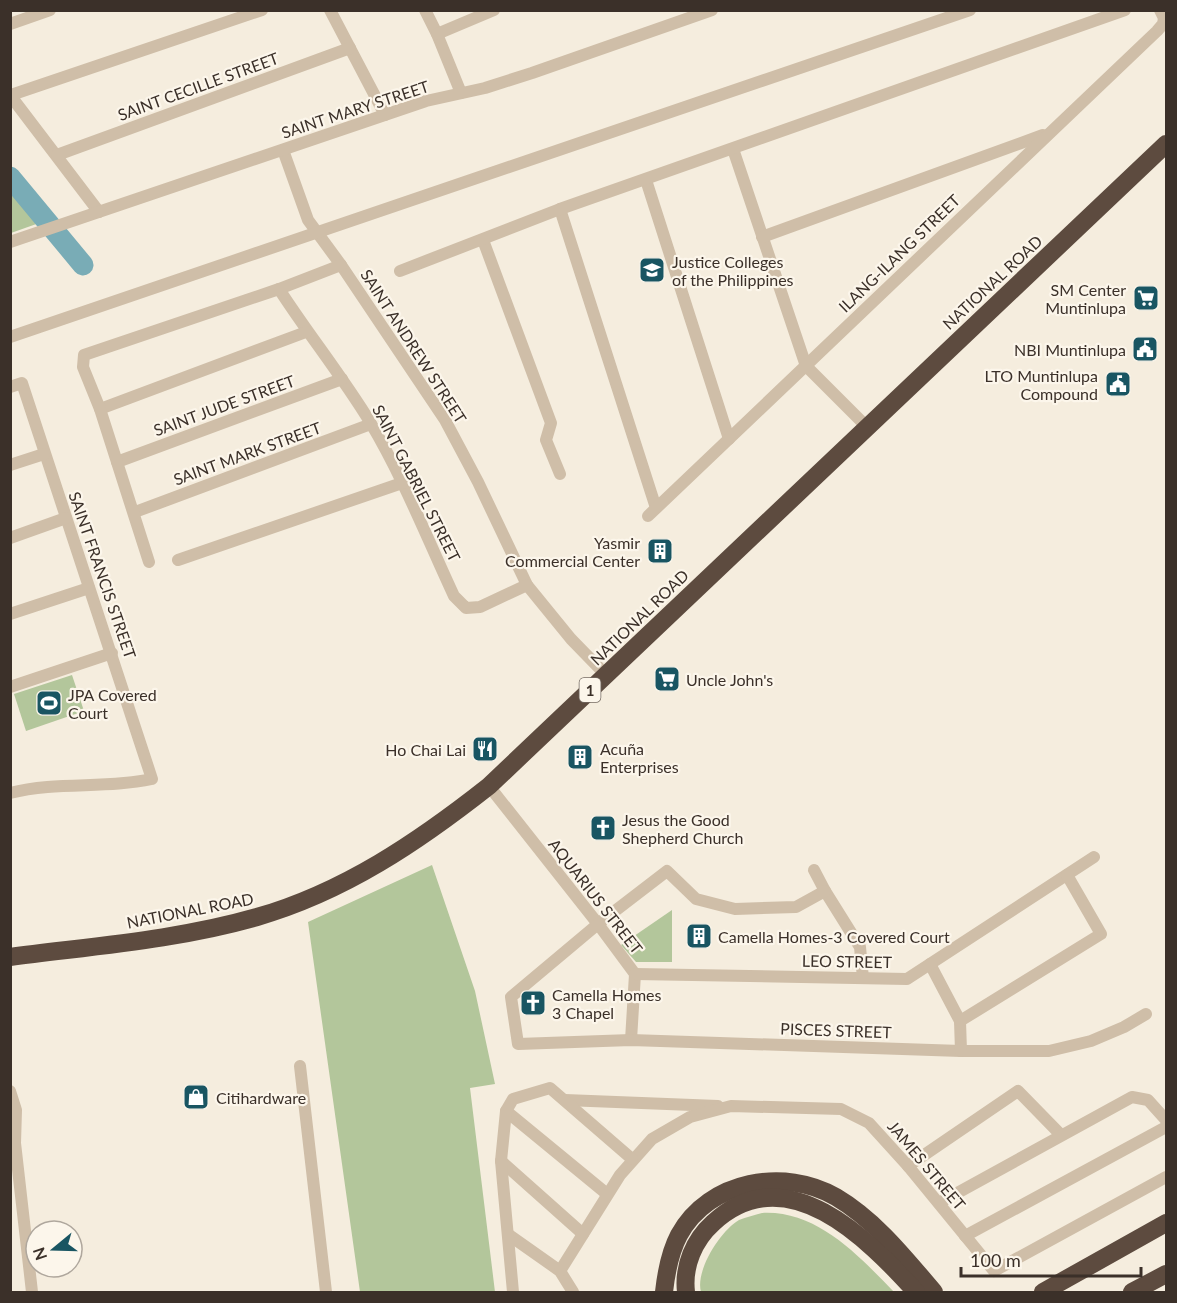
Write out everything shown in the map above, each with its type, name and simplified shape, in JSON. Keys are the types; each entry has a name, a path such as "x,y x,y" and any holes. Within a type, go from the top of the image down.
{"highway":[{"name":"NATIONAL ROAD","path":"10,957 195,932 285,908 353,878 387,860 428,833 489,786 1167,144"},
{"path":"664,1293 674,1246 683,1229 697,1213 711,1200 724,1193 747,1185 775,1180 815,1187 848,1205 882,1234 934,1293"},
{"path":"686,1293 688,1264 696,1243 708,1228 722,1215 739,1205 770,1198 796,1201 835,1218 870,1244 916,1293"},
{"path":"1043,1291 1167,1222"},
{"path":"1132,1293 1167,1274"}],"street":[{"path":"10,24 50,10"},
{"path":"99,212 11,95 262,10"},
{"path":"330,10 385,115"},
{"path":"425,10 461,93"},
{"path":"437,34 494,10"},
{"name":"SAINT MARY STREET","path":"10,242 426,101 485,88 712,10"},
{"path":"10,337 970,10"},
{"path":"400,271 560,209 1125,10"},
{"name":"ILANG-ILANG STREET","path":"560,209 652,512 1157,31 1163,24 1164,18 1161,10"},
{"name":"SAINT CECILLE STREET","path":"57,155 350,48"},
{"path":"762,237 1051,132"},
{"path":"733,149 806,366 867,428"},
{"name":"SAINT ANDREW STREET","path":"283,150 308,219 445,420 478,482 527,585 571,639 606,675"},
{"path":"995,153 1006,173"},
{"path":"646,180 729,439"},
{"path":"483,240 551,423 546,440 560,474"},
{"path":"149,562 135,512 100,409 83,367 84,355 279,290 341,265"},
{"name":"SAINT GABRIEL STREET","path":"279,290 371,424 459,603 466,608 480,607 527,585"},
{"path":"100,409 306,332"},
{"name":"SAINT JUDE STREET","path":"117,462 342,379"},
{"name":"SAINT FRANCIS STREET","path":"10,793 36,788 131,784 152,779 44,454 16,385"},
{"name":"SAINT MARK STREET","path":"135,512 371,424"},
{"path":"10,465 44,454"},
{"path":"177,560 402,483"},
{"path":"10,538 66,518"},
{"path":"10,614 88,588"},
{"path":"10,687 112,653"},
{"name":"AQUARIUS STREET","path":"489,786 635,974 631,1040"},
{"name":"LEO STREET","path":"635,974 907,979 1094,857"},
{"path":"814,870 860,947 863,978"},
{"path":"598,924 667,871 696,900 735,909 796,907 825,891"},
{"path":"960,1021 1101,934 1067,875"},
{"name":"PISCES STREET","path":"598,924 511,997 518,1044 631,1040 961,1051 1049,1051 1072,1047 1124,1027 1146,1014"},
{"path":"930,964 960,1021 961,1051"},
{"path":"300,1066 326,1293"},
{"path":"513,1293 501,1161 506,1111 513,1099 550,1088 632,1159"},
{"path":"10,1090 16,1110 15,1143 32,1293"},
{"path":"908,1166 1018,1090 1062,1135"},
{"path":"939,1203 1132,1097 1148,1100 1167,1120"},
{"path":"565,1100 731,1106"},
{"name":"JAMES STREET","path":"560,1271 607,1194 632,1159 652,1139 690,1117 731,1106 841,1109 869,1123 908,1166 994,1270 1167,1177"},
{"path":"506,1111 607,1194"},
{"path":"965,1236 1167,1127"},
{"path":"501,1161 582,1234"},
{"path":"509,1235 560,1271 573,1293"}],"green space":[{"path":"11,187 42,222 11,233"},
{"name":"JPA Covered Court","path":"72,675 84,711 26,731 14,694"},
{"path":"432,865 475,991 495,1084 470,1088 495,1292 360,1292 308,922"},
{"path":"672,910 672,962 636,962 621,945"},
{"path":"762,1213 782,1214 819,1227 851,1250 894,1292 701,1292 700,1283 705,1263 717,1242 739,1220"}],"waterway":[{"path":"10,177 83,265"}],"place":[{"name":"Justice Colleges of the Philippines","path":"652,270"},
{"name":"SM Center Muntinlupa","path":"1146,298"},
{"name":"NBI Muntinlupa","path":"1145,349"},
{"name":"LTO Muntinlupa Compound","path":"1118,384"},
{"name":"Yasmir Commercial Center","path":"660,551"},
{"name":"Uncle John's","path":"667,679"},
{"name":"JPA Covered Court","path":"49,703"},
{"name":"Ho Chai Lai","path":"485,749"},
{"name":"Acuña Enterprises","path":"580,757"},
{"name":"Jesus the Good Shepherd Church","path":"603,828"},
{"name":"Camella Homes-3 Covered Court","path":"699,936"},
{"name":"Camella Homes 3 Chapel","path":"533,1003"},
{"name":"Citihardware","path":"196,1097"}]}
